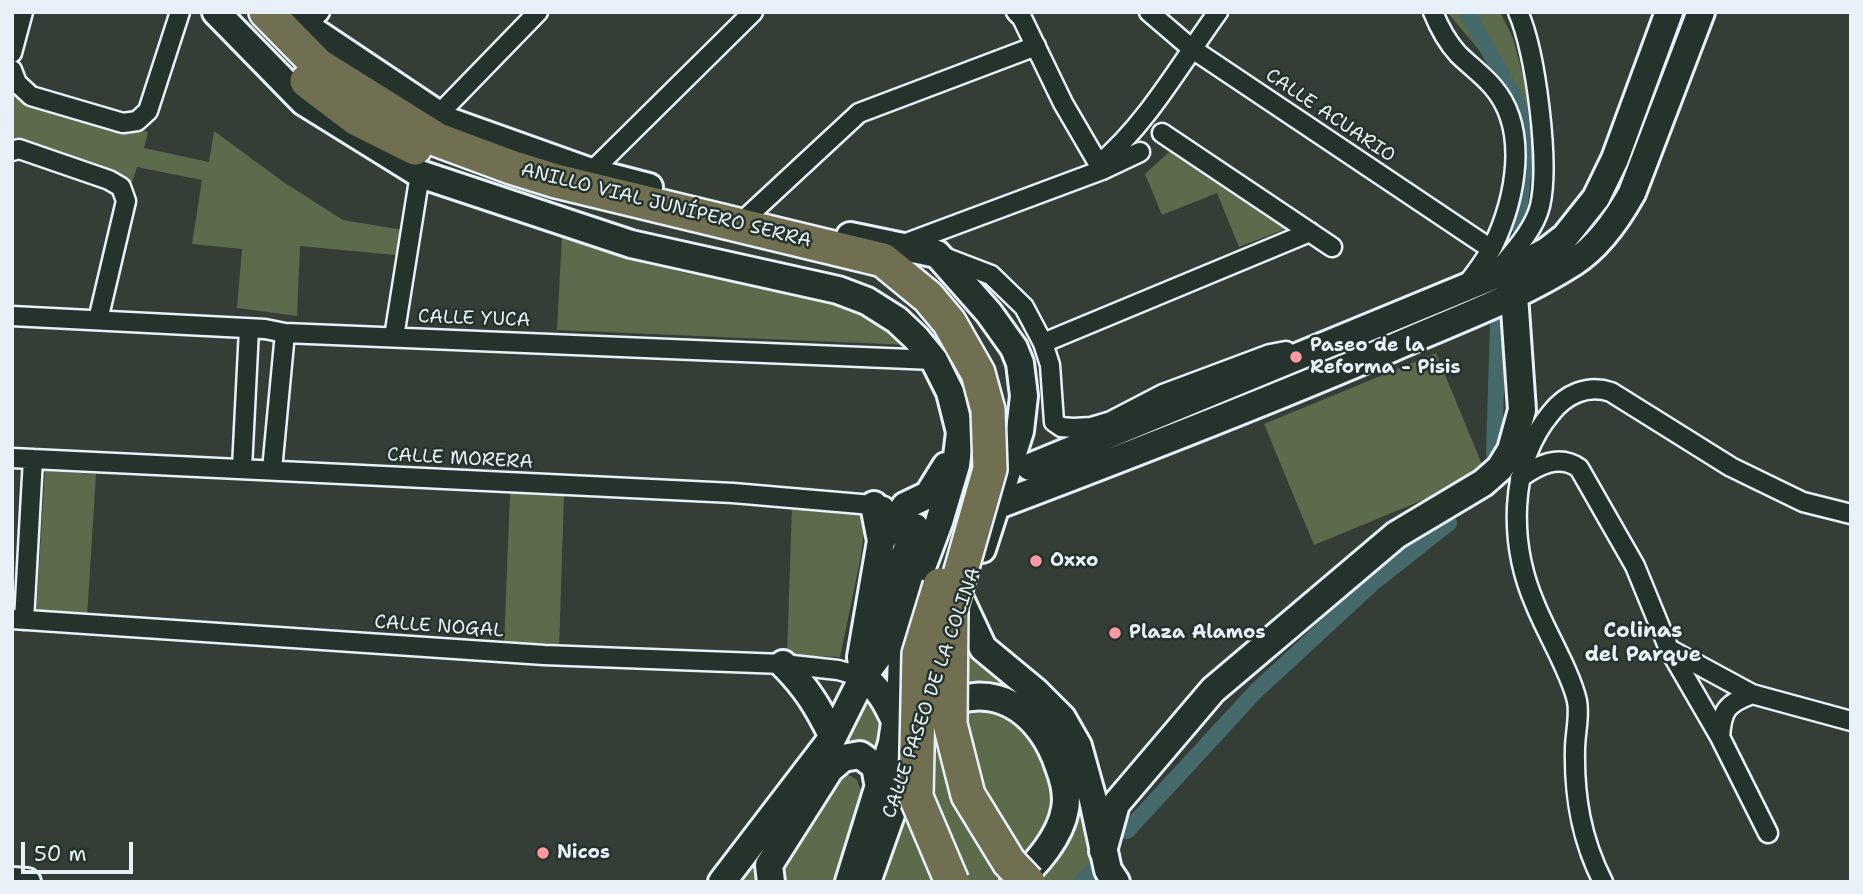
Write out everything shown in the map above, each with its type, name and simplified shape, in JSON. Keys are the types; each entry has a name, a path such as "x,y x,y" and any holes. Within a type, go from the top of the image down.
{"highway":[{"name":"ANILLO VIAL JUNÍPERO SERRA","path":"239,12 301,76 358,119 452,167 557,182"},
{"name":"ANILLO VIAL JUNÍPERO SERRA","path":"266,12 318,65 438,140 557,182 883,260 928,297 949,323 978,373 981,404"},
{"path":"443,118 511,167"},
{"path":"952,882 916,797 919,654 973,475 981,404"},
{"path":"981,404 990,468 951,606 950,724 968,796 1009,862 1028,882"}],"street":[{"path":"12,53 23,12"},
{"path":"12,70 17,83 31,96 123,123 137,121 148,110 180,12"},
{"path":"216,12 304,102 420,174 631,244 838,290 867,301 897,320 934,360 950,392 960,432 966,487 975,500 998,505 1368,358 1514,295 1576,261 1621,213 1632,193 1701,12"},
{"path":"443,118 538,12"},
{"path":"306,17 443,118 557,182 591,172 753,12"},
{"path":"1016,12 1022,18 1063,103 1101,167"},
{"name":"CALLE ACUARIO","path":"1149,12 1191,48 1493,262"},
{"path":"1101,167 1136,127 1218,12"},
{"path":"1368,358 1462,310 1484,293 1513,186 1514,130 1501,99 1493,87 1456,52 1440,29 1433,12"},
{"path":"1030,467 1466,286 1493,262 1530,227 1539,208 1542,187 1539,110 1532,64 1518,12"},
{"path":"1493,262 1520,265 1547,251 1565,237 1596,198 1615,159 1669,12"},
{"path":"749,215 859,113 1036,46"},
{"path":"1162,133 1332,247"},
{"path":"12,151 19,149 109,180 121,187 126,201 98,320"},
{"path":"897,246 1140,152"},
{"path":"591,172 749,215 937,254 991,275 1024,307 1043,343 1051,374 1054,422 1061,427 1091,427 1111,421 1163,394 1270,354 1361,334 1371,337 1374,346 1368,358"},
{"path":"394,337 420,174"},
{"path":"1043,343 1310,232"},
{"path":"937,254 989,313 1014,348 1020,363 1024,396 1020,431 1007,458 991,466 977,465 960,432"},
{"path":"1103,851 1116,804 1213,690 1396,535 1483,483 1500,468 1511,450 1522,410 1514,295"},
{"name":"CALLE YUCA","path":"12,316 285,333 934,360"},
{"path":"242,468 249,329"},
{"path":"272,470 285,333"},
{"path":"1603,882 1586,844 1576,793 1577,703 1534,602 1523,569 1517,520 1520,478 1530,445 1542,424 1557,406 1575,393 1598,388 1611,392 1731,467 1803,502 1851,514"},
{"name":"CALLE PASEO DE LA COLINA","path":"867,882 998,505 1020,431"},
{"path":"881,541 910,517 928,495 952,457 960,432"},
{"name":"CALLE PASEO DE LA COLINA","path":"849,882 892,743 909,602 957,466 960,432"},
{"name":"CALLE MORERA","path":"12,458 733,493 874,505 910,517"},
{"path":"18,620 33,459"},
{"path":"1520,478 1547,462 1571,463 1579,468 1635,566 1669,649 1720,737 1768,833"},
{"path":"874,505 881,541 861,657 863,677 874,685 895,721"},
{"path":"910,517 943,508 968,517 973,523 928,679 925,716"},
{"path":"895,721 883,650 895,579 910,517"},
{"path":"962,603 983,648 1035,691 1062,718 1078,746 1108,870 1116,882"},
{"name":"CALLE NOGAL","path":"18,620 544,655 783,664 838,670 863,677"},
{"path":"1669,649 1752,694 1851,721"},
{"path":"722,882 833,737 863,677 883,650"},
{"path":"783,664 814,699 833,737"},
{"path":"1720,737 1722,715 1728,707 1752,694"},
{"path":"925,716 966,697 1000,699 1020,708 1037,722 1055,753 1066,785 1066,807 1058,834 1014,882"},
{"path":"771,882 769,865 830,769 843,758 860,755 875,766 878,788"},
{"path":"12,881 27,882"}],"green space":[{"path":"1447,12 1500,12 1513,38 1533,114"},
{"path":"12,87 148,132 144,148 209,162 214,131 285,183 343,220 409,231 405,256 300,246 297,316 237,308 242,249 192,244 202,180 137,167 132,182 12,149"},
{"path":"1170,151 1288,228 1239,247 1217,193 1162,215 1145,174"},
{"path":"562,235 685,273 840,301 870,313 909,345 557,330"},
{"path":"1436,353 1486,474 1314,545 1264,424"},
{"path":"45,471 96,474 87,617 36,614"},
{"path":"510,493 564,495 559,650 504,648"},
{"path":"792,506 866,514 861,556 840,657 787,655"},
{"path":"964,628 1006,691 935,704"},
{"path":"865,703 881,705 889,724 882,761 842,754 767,882 738,882"},
{"path":"941,707 1020,708 1066,807 1014,882 867,882"},
{"path":"846,773 857,780 864,798 839,882 774,882 832,782"},
{"path":"1082,802 1103,882 1034,882 1061,854"}],"waterway":[{"path":"1467,12 1519,105 1525,153 1516,224"},
{"path":"1494,454 1498,322"},
{"path":"1127,831 1256,691 1372,584 1449,523"},
{"path":"1082,882 1091,872"}],"tunnel":[{"path":"915,527 937,503 999,479"}],"place":[{"name":"Paseo de la Reforma - Pisis","path":"1296,357"},
{"name":"Oxxo","path":"1036,561"},
{"name":"Plaza Alamos","path":"1115,633"},
{"name":"Nicos","path":"543,853"}],"district":[{"name":"Colinas del Parque","path":"1643,644"}]}
